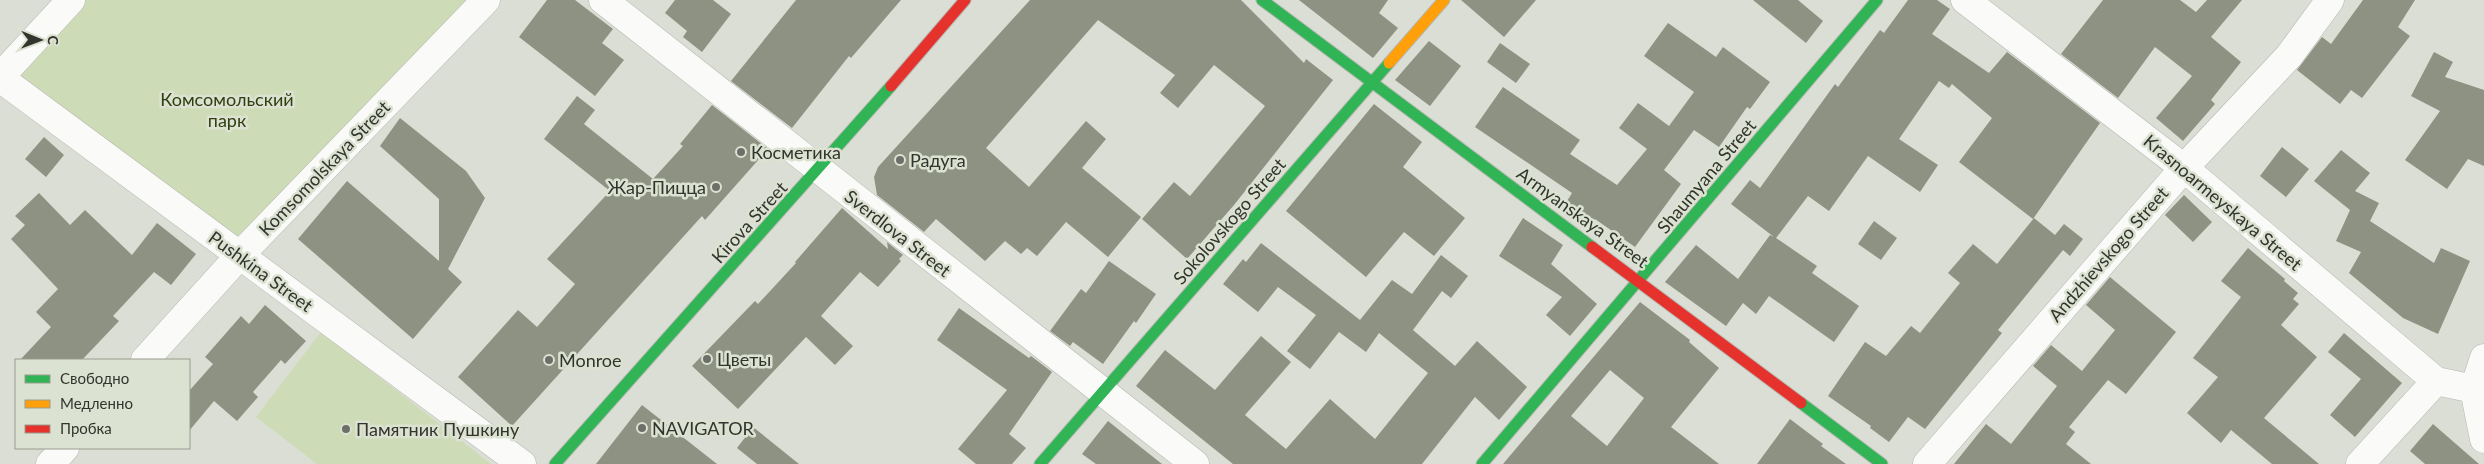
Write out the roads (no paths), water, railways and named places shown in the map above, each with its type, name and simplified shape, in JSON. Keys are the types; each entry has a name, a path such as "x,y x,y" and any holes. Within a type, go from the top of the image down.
{"street":[{"path":"0,77 71,0"},
{"name":"Komsomolskaya Street","path":"146,359 240,255 486,0"},
{"name":"Sverdlova Street","path":"603,0 1195,464"},
{"name":"Kirova Street","path":"555,464 818,170 965,0"},
{"name":"Armyanskaya Street","path":"1262,0 1371,83 1640,281 1882,464"},
{"name":"Sokolovskogo Street","path":"1040,464 1444,0"},
{"name":"Shaumyana Street","path":"1482,464 1640,281 1877,0"},
{"name":"Krasnoarmeyskaya Street","path":"1965,0 2184,168 2436,381 2479,390"},
{"name":"Andzhievskogo Street","path":"1927,464 2184,168 2289,56 2330,0"},
{"name":"Pushkina Street","path":"0,77 522,464"},
{"path":"2484,358 2479,390 2484,440"},
{"path":"2360,464 2436,381"},
{"path":"50,464 64,449"}],"place":[{"name":"Косметика","path":"741,152"},
{"name":"Радуга","path":"900,160"},
{"name":"Жар-Пицца","path":"716,187"},
{"name":"Цветы","path":"707,359"},
{"name":"Monroe","path":"549,360"},
{"name":"NAVIGATOR","path":"642,428"},
{"name":"Памятник Пушкину","path":"346,429"}],"park label":[{"name":"Комсомольский парк","path":"227,109"}]}
